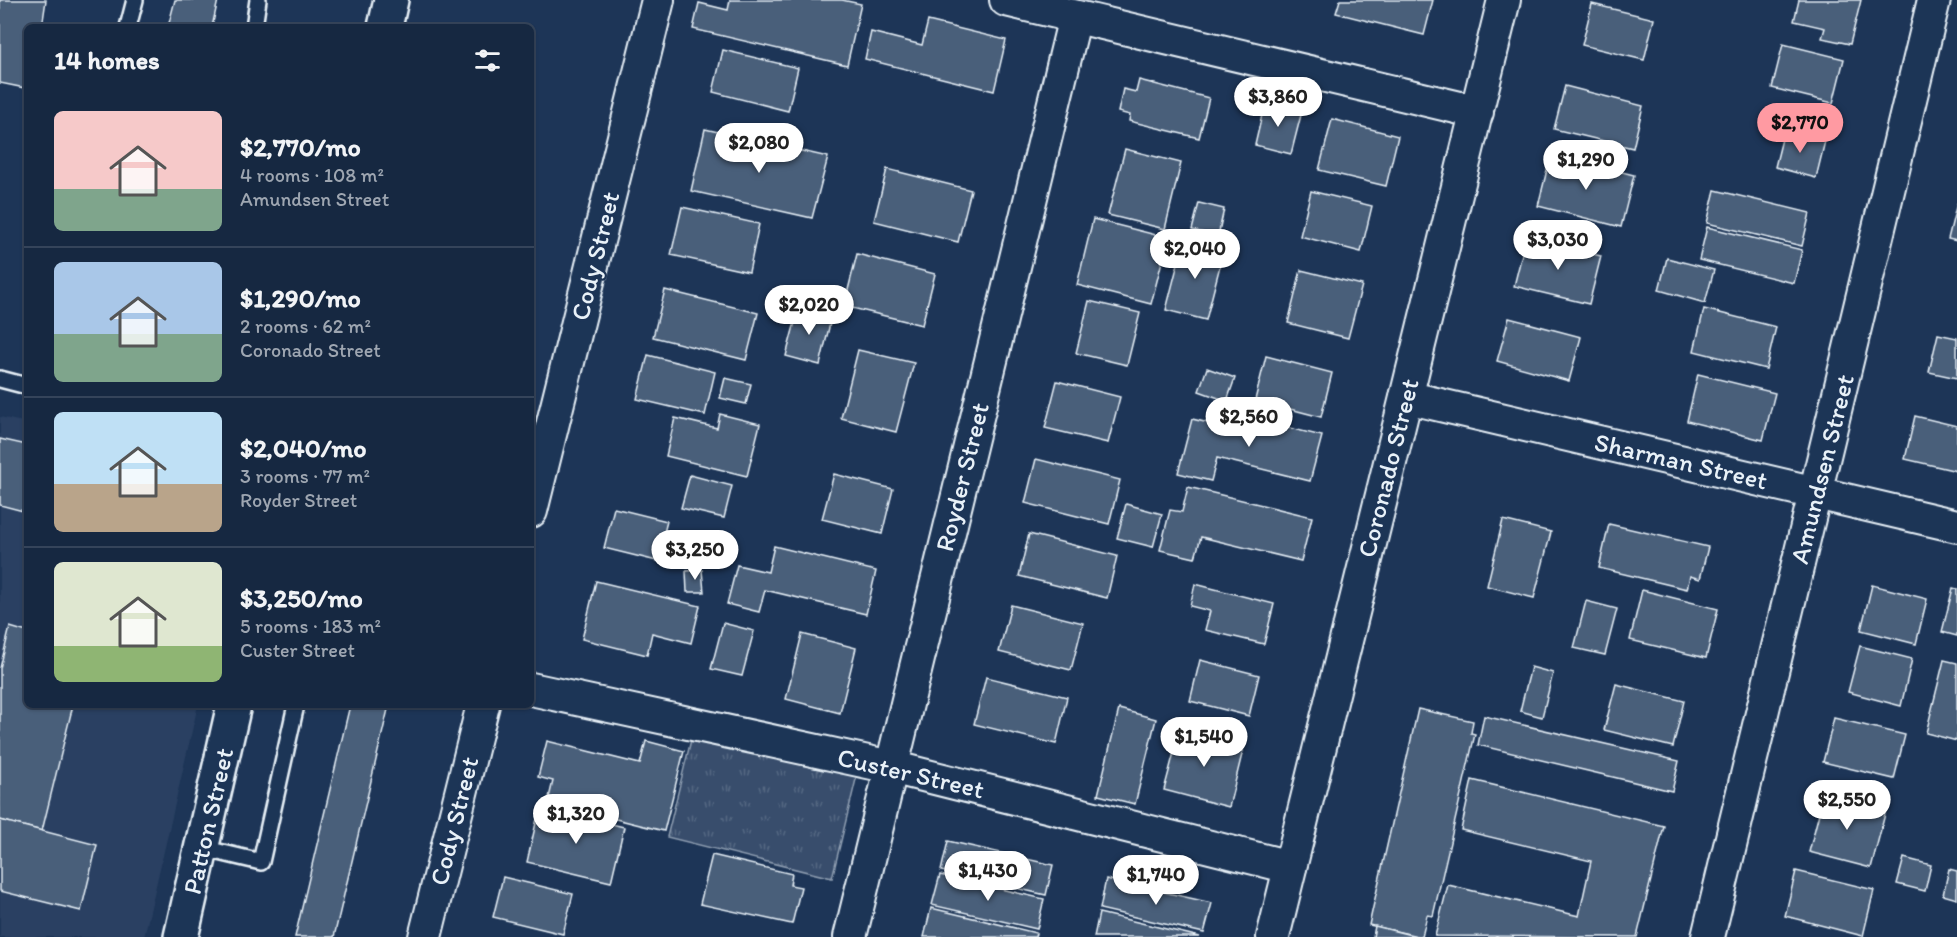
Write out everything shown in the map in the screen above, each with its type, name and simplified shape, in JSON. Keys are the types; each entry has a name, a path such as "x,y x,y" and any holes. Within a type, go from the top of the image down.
{"street":[{"path":"386,24 391,0"},
{"name":"Cody Street","path":"534,499 658,0"},
{"path":"1006,0 1477,112"},
{"name":"Coronado Street","path":"1273,937 1504,0"},
{"name":"Amundsen Street","path":"1708,937 1934,0"},
{"name":"Royder Street","path":"850,937 1075,17"},
{"name":"Sharman Street","path":"1406,397 1957,526"},
{"name":"Custer Street","path":"534,690 891,768 1290,867"},
{"name":"Patton Street","path":"181,937 233,708"},
{"name":"Cody Street","path":"425,937 482,708"}],"lane":[{"path":"129,24 135,0"},
{"path":"254,24 258,0"},
{"path":"0,379 24,385"},
{"path":"202,848 261,862 295,708"}],"shaded area":[{"path":"0,417 24,422 24,708 197,708 144,937 0,937"}],"green space":[{"path":"692,736 857,775 832,878 667,837"}],"building":[{"path":"0,0 46,0 42,24 24,24 24,88 0,83"},
{"path":"175,0 218,0 213,24 169,24"},
{"path":"730,0 842,0 861,4 847,65 693,29 699,3 728,10"},
{"path":"1340,0 1433,0 1424,35 1336,13"},
{"path":"1799,0 1861,0 1850,44 1822,38 1825,28 1794,21"},
{"path":"1592,4 1654,19 1644,60 1582,45"},
{"path":"928,21 1006,40 994,91 865,59 871,32 922,45"},
{"path":"1783,44 1844,59 1833,103 1772,88"},
{"path":"723,50 798,68 788,111 713,92"},
{"path":"1139,80 1209,98 1199,138 1129,121 1130,115 1118,112 1123,89 1136,92"},
{"path":"1565,86 1643,106 1633,148 1554,129"},
{"path":"1265,102 1302,111 1291,154 1255,145"},
{"path":"1332,119 1398,136 1386,186 1319,170"},
{"path":"705,129 828,157 812,218 691,191"},
{"path":"1784,131 1825,141 1816,178 1775,167"},
{"path":"1125,149 1181,163 1165,229 1108,215"},
{"path":"1551,154 1634,175 1621,227 1538,206"},
{"path":"887,169 971,190 958,242 874,221"},
{"path":"1715,190 1810,213 1802,246 1707,223"},
{"path":"1311,191 1372,206 1361,252 1300,236"},
{"path":"1199,203 1224,209 1218,236 1192,230"},
{"path":"1957,203 1957,241 1948,239"},
{"path":"682,207 759,224 749,272 671,255"},
{"path":"1093,219 1168,238 1151,304 1077,285"},
{"path":"1707,227 1802,250 1794,283 1699,260"},
{"path":"1526,238 1601,256 1589,304 1514,286"},
{"path":"1184,240 1224,250 1206,320 1166,310"},
{"path":"857,254 935,274 922,325 844,306"},
{"path":"1667,258 1714,270 1705,303 1659,290"},
{"path":"1301,270 1362,285 1348,338 1288,323"},
{"path":"665,290 758,313 746,360 653,337"},
{"path":"1089,301 1140,313 1127,365 1076,353"},
{"path":"799,307 832,315 820,365 786,356"},
{"path":"1704,309 1776,327 1766,369 1694,351"},
{"path":"1509,318 1581,337 1569,381 1497,361"},
{"path":"1938,334 1957,338 1957,378 1929,372"},
{"path":"858,350 914,363 896,432 841,418"},
{"path":"648,355 715,372 705,415 637,399"},
{"path":"1266,356 1332,373 1321,417 1255,400"},
{"path":"1207,368 1235,378 1227,401 1199,391"},
{"path":"1698,374 1775,393 1763,440 1687,421"},
{"path":"725,378 751,384 746,404 720,398"},
{"path":"1057,381 1120,397 1108,443 1045,428"},
{"path":"1225,412 1322,436 1310,481 1217,458 1211,481 1178,473 1192,419 1221,426"},
{"path":"720,414 760,424 747,476 666,456 675,418 717,428"},
{"path":"1915,416 1957,426 1957,471 1905,459"},
{"path":"0,439 24,444 24,511 0,505"},
{"path":"1036,459 1120,480 1109,524 1025,503"},
{"path":"834,474 893,489 882,534 822,519"},
{"path":"690,475 732,486 724,518 681,508"},
{"path":"1188,487 1312,517 1301,561 1201,537 1195,558 1160,550 1170,510 1182,512"},
{"path":"1126,504 1162,514 1153,547 1117,538"},
{"path":"614,508 667,521 657,561 604,548"},
{"path":"1503,520 1551,532 1534,598 1487,586"},
{"path":"1609,524 1708,547 1700,579 1690,576 1687,589 1599,568"},
{"path":"1029,534 1117,556 1107,598 1019,576"},
{"path":"774,546 876,571 866,614 765,590 759,612 727,604 737,565 768,572"},
{"path":"702,570 704,592 687,592 686,571"},
{"path":"596,581 700,606 691,643 652,633 647,655 582,639"},
{"path":"1195,584 1274,604 1264,644 1205,630 1210,611 1190,606"},
{"path":"1872,585 1927,599 1916,644 1861,630"},
{"path":"1953,588 1957,589 1957,636 1942,632"},
{"path":"1642,590 1718,609 1706,658 1630,640"},
{"path":"1586,601 1617,609 1605,655 1574,648"},
{"path":"1011,605 1083,623 1071,670 999,652"},
{"path":"723,623 754,631 742,676 711,669"},
{"path":"10,627 24,631 24,708 72,708 42,831 0,820 0,668"},
{"path":"802,634 856,648 840,713 786,699"},
{"path":"1860,646 1912,659 1901,706 1848,692"},
{"path":"1200,660 1259,675 1249,716 1190,701"},
{"path":"1944,660 1957,663 1957,741 1926,733"},
{"path":"1531,667 1553,673 1542,717 1520,711"},
{"path":"986,677 1067,697 1056,744 974,724"},
{"path":"1616,684 1684,701 1673,747 1604,730"},
{"path":"349,708 388,708 334,937 295,937"},
{"path":"1119,709 1156,719 1135,804 1098,795"},
{"path":"1418,709 1473,721 1471,733 1475,734 1433,916 1427,915 1422,937 1369,925"},
{"path":"1484,716 1679,761 1672,791 1478,745"},
{"path":"1834,718 1905,735 1894,779 1823,762"},
{"path":"1180,730 1244,746 1229,807 1164,790"},
{"path":"547,741 640,764 646,741 684,751 664,831 548,802 553,781 538,777"},
{"path":"1472,780 1664,826 1637,937 1435,936 1448,885 1579,916 1591,861 1461,830"},
{"path":"1824,794 1886,810 1871,868 1809,852"},
{"path":"539,810 624,827 611,882 527,862"},
{"path":"0,820 97,845 81,911 0,891"},
{"path":"948,841 1053,865 1046,895 941,871"},
{"path":"712,855 792,874 790,885 801,887 792,924 700,904"},
{"path":"1904,858 1931,865 1925,891 1897,884"},
{"path":"1949,869 1957,871 1957,899 1943,895"},
{"path":"1796,871 1874,890 1863,936 1785,916"},
{"path":"940,875 1044,899 1037,929 932,905"},
{"path":"503,877 573,894 563,934 493,917"},
{"path":"1106,879 1212,903 1204,933 1100,909"},
{"path":"931,908 1036,933 1035,937 924,937"},
{"path":"1099,913 1200,937 1094,937"},
{"path":"1375,926 1419,937 1373,937"}]}
